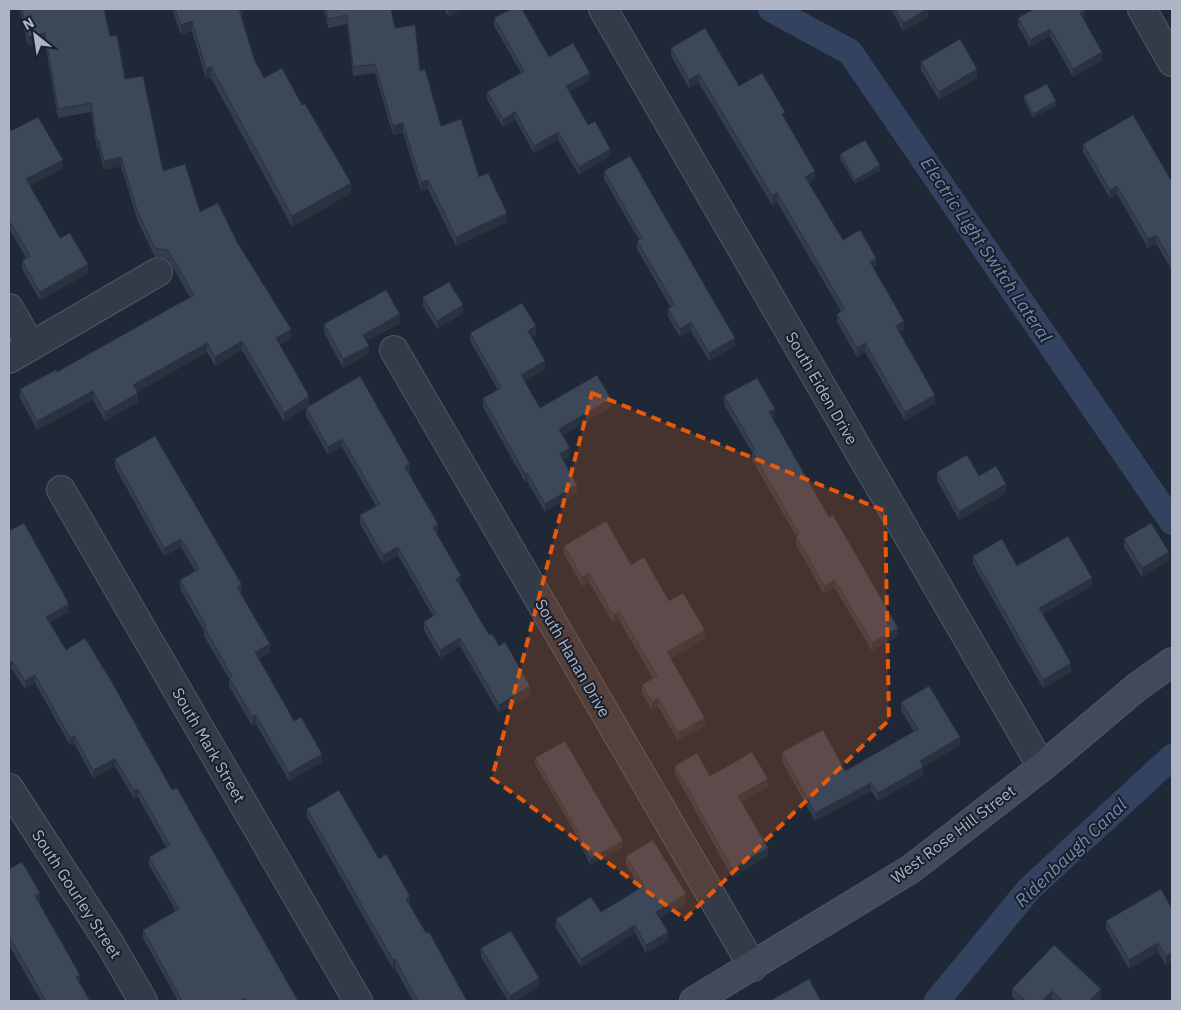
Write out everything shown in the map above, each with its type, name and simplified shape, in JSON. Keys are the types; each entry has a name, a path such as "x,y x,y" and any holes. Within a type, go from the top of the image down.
{"street":[{"name":"South Eiden Drive","path":"602,9 1042,767"},
{"path":"1142,9 1172,62"},
{"path":"9,308 20,352 158,272"},
{"name":"South Hanan Drive","path":"394,350 753,967"},
{"name":"South Mark Street","path":"61,490 358,1001"},
{"name":"West Rose Hill Street","path":"694,1001 753,967 911,869 1042,767 1137,687 1172,662"},
{"name":"South Gourley Street","path":"9,788 110,944 143,1001"}],"highlighted area":[{"path":"592,393 885,511 889,720 685,919 492,778"}],"building":[{"path":"22,9 104,9 110,36 117,35 125,79 143,76 163,171 185,164 200,212 218,203 237,242 291,329 276,338 309,396 284,413 242,341 215,357 207,343 133,385 138,393 105,412 93,391 37,421 20,389 56,370 57,372 194,295 168,250 155,248 138,213 121,157 104,161 99,140 97,141 91,103 58,109 45,33 28,37"},
{"path":"175,9 239,9 254,59 264,78 282,68 302,105 305,104 351,183 292,216 211,67 206,69 192,21 181,25"},
{"path":"326,9 391,9 395,28 415,25 420,71 425,69 441,126 461,119 479,177 488,173 507,213 456,237 428,180 421,182 403,123 393,126 375,64 353,67 347,15 328,19"},
{"path":"511,9 522,9 549,57 573,43 590,73 566,86 588,125 595,121 610,149 579,167 558,132 534,146 515,112 503,119 487,92 524,71 494,18"},
{"path":"895,9 927,9 903,23"},
{"path":"1034,9 1084,9 1080,13 1102,52 1073,69 1050,29 1030,40 1018,18"},
{"path":"705,28 739,86 762,73 785,112 782,114 815,171 805,177 843,240 860,230 876,258 870,262 904,321 896,326 935,395 905,412 865,343 857,348 837,314 845,309 777,193 772,196 699,74 689,80 671,48"},
{"path":"960,39 977,69 939,92 921,62"},
{"path":"1047,84 1056,101 1033,114 1024,96"},
{"path":"1133,115 1172,182 1172,262 1156,235 1148,239 1117,186 1110,190 1083,144"},
{"path":"38,117 63,160 26,179 60,238 70,233 88,264 40,292 22,261 30,256 9,220 9,127 11,131"},
{"path":"865,140 880,165 855,180 840,154"},
{"path":"630,156 735,338 709,353 691,322 680,329 668,309 675,305 637,241 642,238 604,171"},
{"path":"449,282 463,305 437,321 423,297"},
{"path":"386,290 400,314 363,335 369,346 343,359 324,324"},
{"path":"522,303 536,326 528,331 545,361 521,375 540,408 597,375 611,399 559,429 570,448 560,454 577,485 545,504 527,473 525,474 483,398 501,388 470,333"},
{"path":"360,376 410,464 405,467 438,524 433,527 461,576 456,579 489,635 492,634 499,646 505,642 530,686 499,705 460,638 440,650 424,622 436,614 398,547 383,555 360,515 380,504 342,439 328,447 306,408"},
{"path":"757,378 775,409 769,412 829,517 833,515 898,628 872,643 835,580 824,586 796,536 799,534 752,451 755,449 724,396"},
{"path":"155,436 242,585 237,587 270,644 255,652 294,721 301,717 322,754 289,773 256,715 252,717 229,677 232,676 180,580 199,569 181,539 164,548 115,459"},
{"path":"967,455 979,476 996,466 1006,484 959,512 937,472"},
{"path":"606,521 631,565 644,557 669,601 683,593 705,630 667,652 705,718 678,733 658,698 652,702 642,685 657,676 619,611 613,615 589,573 582,577 564,546"},
{"path":"24,523 69,604 46,617 66,650 85,638 172,790 177,788 298,1001 247,1001 245,998 240,1001 182,1001 143,930 179,909 149,857 170,845 138,789 134,791 115,759 93,770 74,736 70,738 35,675 25,681 12,661 9,663 9,531"},
{"path":"1151,523 1169,552 1142,568 1124,539"},
{"path":"1068,536 1092,578 1039,608 1071,663 1043,680 973,556 1002,539 1017,566"},
{"path":"929,686 960,737 920,761 923,767 878,793 871,783 815,813 782,752 823,730 845,771 918,729 901,702"},
{"path":"565,741 623,841 590,859 573,823 535,758"},
{"path":"752,752 768,779 738,796 768,848 732,869 675,766 697,753 710,776"},
{"path":"339,790 379,859 386,854 410,896 406,899 426,933 429,932 467,1001 418,1001 395,959 393,960 307,809"},
{"path":"653,840 686,894 656,912 668,932 646,945 635,925 581,959 556,919 591,897 601,912 644,886 626,856"},
{"path":"22,862 40,893 35,896 80,975 76,977 90,1001 46,1001 9,936 9,869"},
{"path":"1161,889 1172,909 1172,953 1166,956 1158,943 1129,960 1106,921"},
{"path":"511,931 539,978 510,996 481,948"},
{"path":"1054,945 1101,989 1089,1001 1063,1001 1052,991 1042,1001 1026,1001 1012,989"},
{"path":"809,979 821,1001 770,1001"}],"waterway":[{"name":"Electric Light Switch Lateral","path":"771,9 850,52 1172,522"},
{"name":"Ridenbaugh Canal","path":"937,1001 1029,889 1172,757"}]}
